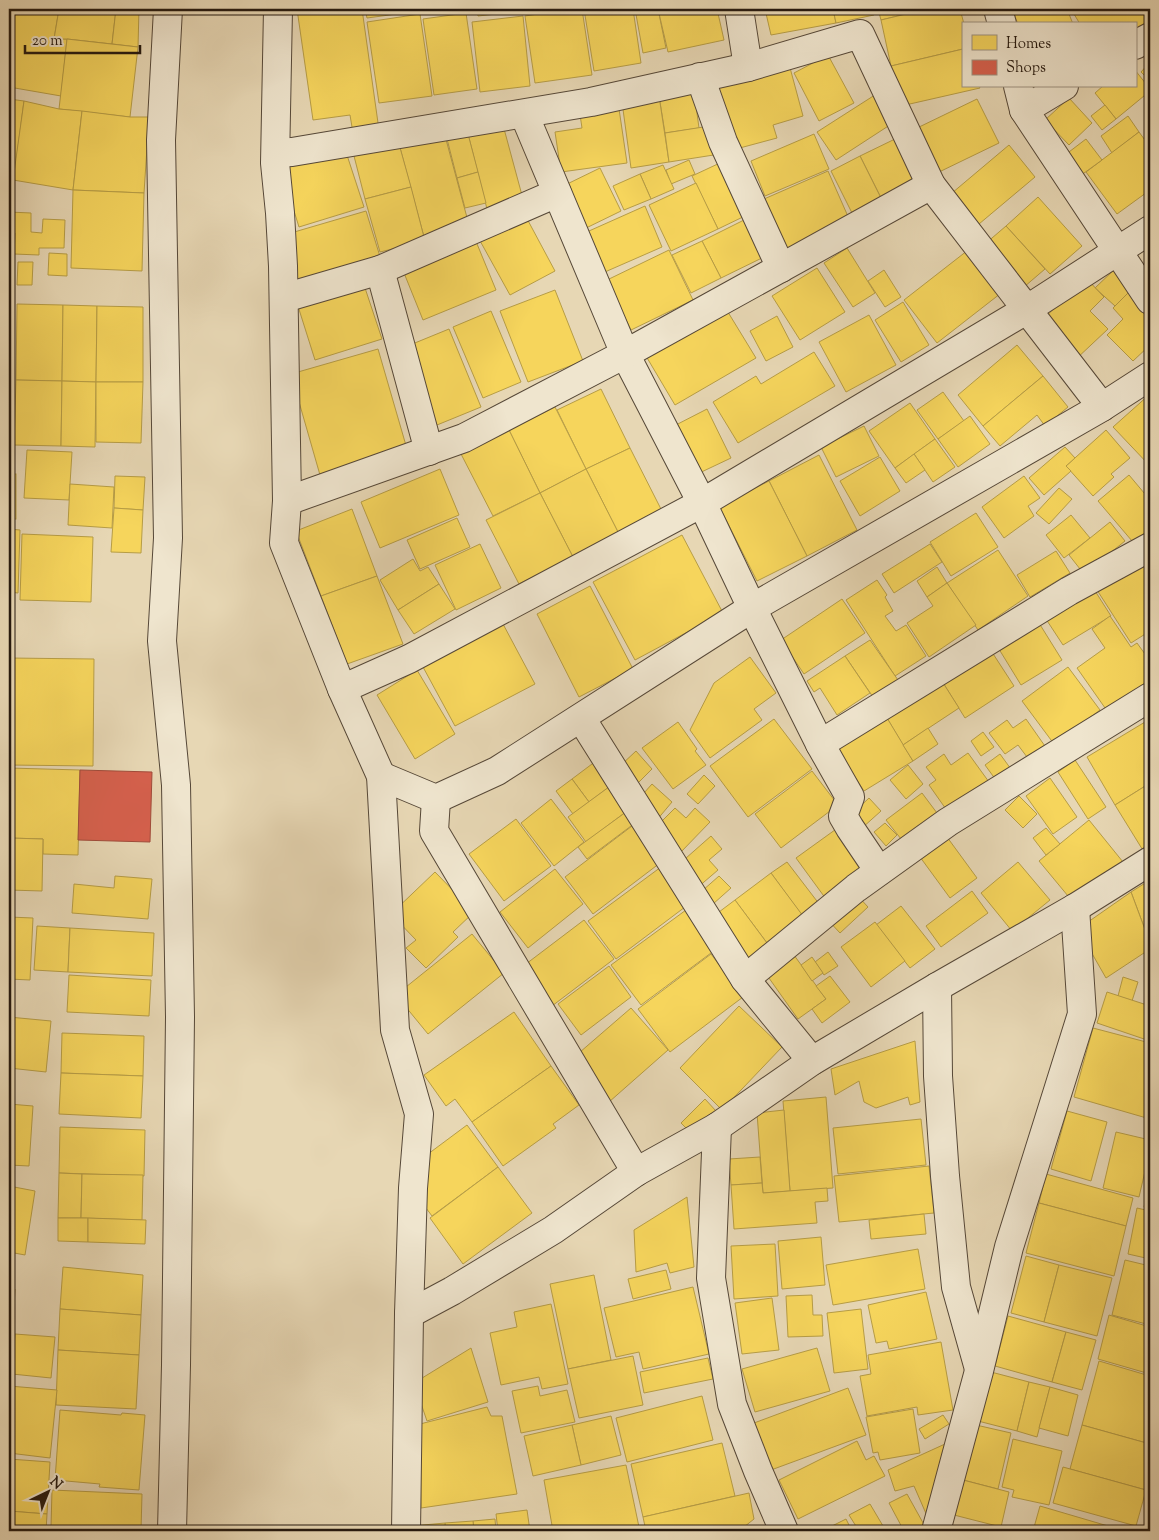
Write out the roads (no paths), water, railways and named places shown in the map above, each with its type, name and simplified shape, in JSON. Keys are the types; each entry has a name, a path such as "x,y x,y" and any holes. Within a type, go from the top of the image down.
{"street":[{"path":"168,9 161,140 168,538 162,641 176,785 180,1017 172,1531"},
{"path":"278,9 276,153 284,298 287,501 284,543 342,688 381,776 395,1030 419,1114 413,1188 409,1314 406,1531"},
{"path":"739,9 748,67"},
{"path":"998,9 1001,22"},
{"path":"276,153 592,102 748,67 860,34 931,185 1102,407"},
{"path":"1136,44 1150,37"},
{"path":"700,77 723,142 781,268"},
{"path":"1057,88 1021,98 1150,300"},
{"path":"524,114 625,354 702,503 820,744 850,796 843,816 879,871"},
{"path":"287,501 464,438 625,354 931,185"},
{"path":"284,298 380,270 557,193"},
{"path":"342,688 409,659 702,503 1026,310 1150,230"},
{"path":"380,270 429,451"},
{"path":"381,776 436,799 498,771 752,608 1102,407 1150,376"},
{"path":"820,744 1070,591 1150,547"},
{"path":"744,979 879,871 948,822 1150,697"},
{"path":"582,718 744,979 812,1061"},
{"path":"436,799 434,831 636,1172"},
{"path":"409,1314 452,1291 553,1230 636,1172 717,1127 812,1061 1075,908 1150,861"},
{"path":"936,1531 979,1371 1009,1247 1082,1014 1075,908"},
{"path":"937,987 938,1076 945,1176 956,1287 979,1371"},
{"path":"717,1127 711,1278 732,1404 784,1531"}]}
